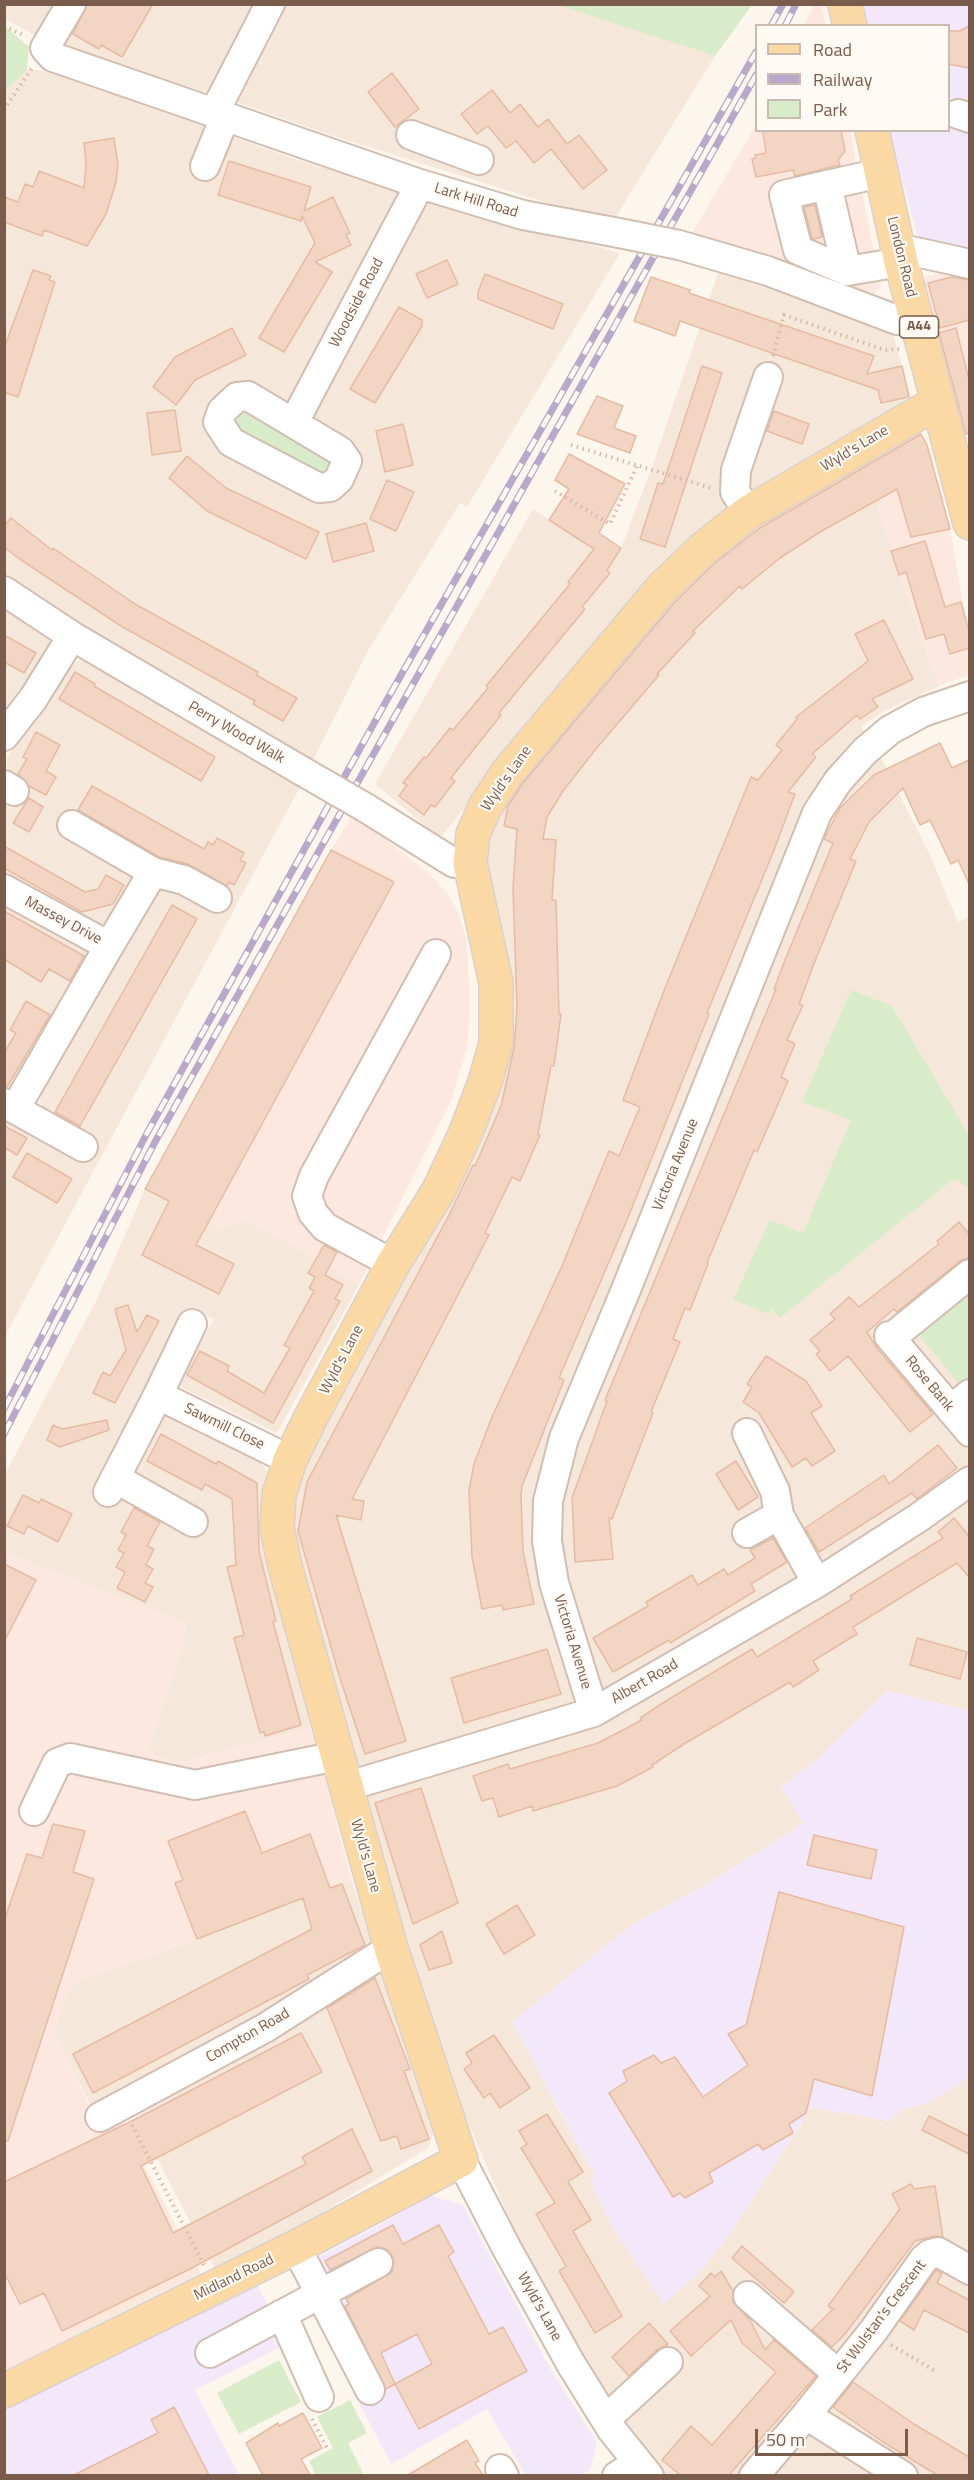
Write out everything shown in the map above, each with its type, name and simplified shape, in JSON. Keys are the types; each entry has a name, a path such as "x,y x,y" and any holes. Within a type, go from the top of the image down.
{"main road":[{"path":"845,4 850,24"},
{"name":"London Road","path":"872,132 899,255 936,403 958,436 969,523"},
{"name":"Wyld's Lane","path":"461,2160 391,1948 345,1787 285,1566 277,1528 279,1495 290,1460 393,1264 439,1190 466,1132 485,1082 496,1043 496,983 470,863 473,834 485,807 508,772 662,588 704,548 743,504 936,403"},
{"name":"Midland Road","path":"4,2391 297,2247 461,2160"}],"street":[{"path":"40,44 71,4"},
{"path":"205,165 219,115 270,4"},
{"name":"Lark Hill Road","path":"40,44 53,57 426,186 523,215 679,245 768,271 920,332"},
{"path":"411,135 479,160"},
{"name":"Woodside Road","path":"294,422 447,148"},
{"path":"881,173 784,195 798,250 848,271 899,255 969,264"},
{"path":"827,185 848,271"},
{"path":"743,504 735,492 736,470 768,377"},
{"name":"Perry Wood Walk","path":"4,591 72,636 366,808 454,863 470,863"},
{"path":"4,736 33,699 72,636"},
{"name":"Victoria Avenue","path":"594,1712 554,1583 547,1541 548,1501 564,1438 817,813 838,781 865,751 890,730 923,712 969,696"},
{"path":"72,825 153,872 184,880 217,898"},
{"name":"Massey Drive","path":"4,889 109,946 153,872"},
{"path":"83,1147 10,1106 109,946"},
{"path":"393,1264 325,1227 313,1213 307,1196 314,1176 436,954"},
{"name":"Rose Bank","path":"969,1274 890,1337 960,1402 969,1432"},
{"path":"192,1324 112,1485 193,1522"},
{"name":"Sawmill Close","path":"158,1395 290,1460"},
{"path":"747,1433 775,1491 779,1515 817,1583"},
{"name":"Albert Road","path":"345,1787 594,1712 817,1583 918,1518 969,1481"},
{"path":"747,1533 779,1515"},
{"path":"34,1811 57,1763 70,1758 195,1785 337,1756"},
{"name":"Compton Road","path":"111,2111 265,2028 391,1948"},
{"name":"Wyld's Lane","path":"461,2160 540,2310 606,2419 634,2471"},
{"path":"297,2247 370,2390"},
{"name":"St Wulstan's Crescent","path":"754,2475 806,2415 930,2254 938,2252 969,2270"},
{"path":"210,2354 378,2263"},
{"path":"748,2296 838,2374"},
{"path":"282,2314 319,2397"},
{"path":"606,2419 668,2362"},
{"path":"806,2415 903,2475"}],"path":[{"path":"4,26 40,44 4,110"},
{"path":"768,377 784,315 885,350 920,332"},
{"path":"571,445 743,504"},
{"path":"555,491 610,524 637,466"},
{"path":"111,2111 216,2287"},
{"path":"871,2333 937,2372"}],"shaded area":[{"path":"558,4 715,56 612,223 334,136 59,45 83,5"},
{"path":"4,5 58,5 38,37 5,19"},
{"path":"814,5 821,5 826,24 804,24"},
{"path":"861,5 969,5 969,256 918,238 889,132 950,132 950,24 865,24"},
{"path":"27,70 47,70 297,160 620,253 467,507 460,503 369,649 312,762 34,599 5,574 4,90"},
{"path":"755,127 755,132 850,132 881,288 866,301 687,241"},
{"path":"969,269 969,421 963,421 921,277"},
{"path":"719,271 893,334 910,396 752,489 699,529 587,658 440,838 375,784 533,509 613,561 621,548 652,467"},
{"path":"912,431 921,434 927,445 951,533 969,639 969,675 939,686 899,575 863,460"},
{"path":"863,460 899,575 939,686 882,712 861,727 879,754 930,855 958,922 969,917 969,1711 887,1691 818,1759 781,1787 804,1823 714,1880 630,1926 544,2079 595,2177 590,2180 730,2234 812,2107 889,2121 901,2110 930,2102 969,2077 969,2475 666,2476 653,2463 590,2368 511,2223 451,2083 353,1760 287,1521 296,1472 485,1108 487,848 495,821 509,792 668,595 770,514"},
{"path":"5,607 47,637 52,645 25,692 5,715"},
{"path":"79,660 88,661 301,785 5,1336 5,1116 45,1110 40,1103 41,1094 156,893 103,924 96,924 5,873 5,805 12,809 25,787 7,776 7,757 24,730 49,704 72,665"},
{"path":"353,814 431,875 447,893 458,913 466,937 470,996 468,1042 452,1098 359,1285 247,1220 219,1229 209,1221 145,1189"},
{"path":"4,904 84,948 88,954 13,1086 6,1087 4,1086"},
{"path":"145,1189 209,1221 219,1229 247,1220 359,1285 277,1433 182,1388 179,1382 214,1319 188,1307 96,1491 164,1413 259,1459 266,1470 263,1526 281,1613 312,1727 176,1764 148,1752 181,1651 186,1623 5,1553 4,1476 98,1297"},
{"path":"5,1553 187,1623 181,1651 148,1752 176,1764 312,1727 351,1879 197,1939 72,1984 53,2031 102,2131 121,2121 202,2276 5,2376"},
{"path":"887,1691 969,1711 969,2077 930,2102 901,2110 889,2121 812,2107 730,2234 699,2273 663,2304 617,2235 589,2180 595,2177 512,2022 630,1926 714,1880 804,1823 781,1787 818,1759"},
{"path":"351,1879 373,1945 271,2013 91,2106 53,2031 72,1983 197,1939"},
{"path":"380,1967 434,2132 428,2148 277,2240 215,2269 135,2117 277,2037"},
{"path":"432,2196 463,2205 551,2370 597,2442 590,2470 581,2475 525,2475 487,2409 391,2464 285,2262 317,2258 398,2215 415,2201"},
{"path":"254,2278 286,2344 195,2390 239,2475 5,2476 5,2400"}],"green space":[{"path":"558,5 752,5 715,56"},
{"path":"5,26 29,47 27,70 5,90"},
{"path":"244,406 336,456 329,483 228,431 236,410"},
{"path":"851,990 892,1006 969,1136 969,1184 965,1187 960,1181 952,1180 780,1318 772,1309 769,1314 733,1300 770,1220 803,1233 851,1120 802,1102"},
{"path":"969,1285 969,1379 961,1386 913,1328"},
{"path":"279,2360 301,2402 239,2434 217,2393"},
{"path":"350,2400 367,2433 348,2443 364,2475 316,2475 309,2461 333,2448 317,2417"}],"building":[{"path":"87,4 153,4 122,57 101,45 99,49 73,34"},
{"path":"969,26 969,68 950,64 950,31 960,31"},
{"path":"392,73 419,109 395,127 368,92"},
{"path":"492,90 510,113 520,104 538,127 548,119 567,144 579,135 607,170 583,189 551,149 534,163 516,141 506,148 488,126 477,134 461,114"},
{"path":"763,132 841,132 845,151 838,160 840,165 795,176 793,170 756,177 752,159 756,158 755,155 766,153"},
{"path":"114,138 118,165 116,182 106,214 87,246 44,230 42,236 4,222 4,197 18,202 25,184 33,187 39,171 84,188 86,164 84,143"},
{"path":"229,161 311,187 304,211 333,197 350,233 346,235 351,245 315,262 332,272 284,352 259,338 315,243 302,216 301,221 218,195"},
{"path":"815,205 822,237 814,239 804,207"},
{"path":"447,260 458,284 427,298 416,274"},
{"path":"33,270 51,276 49,280 55,282 18,397 4,392 4,348"},
{"path":"485,274 563,304 553,329 478,299 478,292"},
{"path":"651,277 690,290 689,293 874,356 867,374 902,366 909,397 881,403 878,390 680,321 675,336 634,321"},
{"path":"952,277 969,280 969,320 940,328 928,283"},
{"path":"399,307 422,320 422,326 375,403 350,389"},
{"path":"232,328 246,355 195,380 176,405 153,387 175,357"},
{"path":"956,328 969,380 969,433 966,434 939,333"},
{"path":"702,366 722,373 665,547 640,539 658,483 663,484"},
{"path":"597,396 623,406 614,428 636,436 630,453 577,434"},
{"path":"175,410 181,451 152,455 147,413"},
{"path":"774,411 809,424 802,444 767,431"},
{"path":"403,424 413,465 385,472 376,431"},
{"path":"921,434 927,445 950,529 911,537 897,489 820,532 780,558 742,589 740,586 693,631 695,633 657,674 659,675 563,791 547,817 543,839 556,840 552,900 556,900 559,1014 561,1014 554,1066 551,1066 538,1134 540,1135 520,1181 512,1177 485,1233 489,1235 352,1499 364,1501 361,1520 336,1515 406,1741 365,1754 339,1675 298,1531 307,1482 449,1215 473,1165 475,1166 501,1106 514,1048 517,1007 513,888 517,829 504,826 508,806 523,783 676,601 716,562 760,528"},
{"path":"569,454 625,484 599,533 621,548 607,570 610,573 582,607 585,609 499,713 501,715 451,778 455,781 435,807 431,805 424,815 399,796 407,785 403,783 450,728 453,730 488,688 486,686 570,584 568,582 594,549 549,520 569,489 555,480"},
{"path":"187,456 226,488 319,532 306,559 207,511 169,478"},
{"path":"387,480 414,492 396,531 370,519"},
{"path":"11,518 52,550 53,548 135,604 258,672 256,675 297,698 283,721 253,704 255,701 121,626 21,560 4,547 4,526"},
{"path":"366,523 374,551 333,562 326,534"},
{"path":"925,541 945,607 961,602 969,631 969,648 950,654 944,634 926,639 906,572 899,575 891,551"},
{"path":"884,620 913,679 872,699 878,707 860,719 857,715 812,754 816,757 788,792 795,794 774,850 707,1013 709,1014 627,1220 559,1378 564,1380 522,1486 523,1551 534,1604 503,1610 502,1605 482,1609 472,1557 469,1490 474,1464 492,1417 562,1266 609,1151 619,1156 640,1107 623,1100 665,988 751,777 758,780 782,750 776,745 797,719 796,717 868,661 855,634"},
{"path":"4,635 36,653 24,673 4,662"},
{"path":"75,672 95,684 94,686 215,757 201,781 59,699"},
{"path":"36,732 60,745 46,771 56,777 46,795 29,786 18,774 27,759 23,757"},
{"path":"940,743 952,768 969,760 969,884 958,860 951,864 930,820 920,825 903,788 869,822 850,859 856,861 813,966 799,1004 803,1005 787,1040 795,1044 781,1077 788,1081 757,1152 754,1150 690,1310 685,1308 673,1339 680,1342 651,1412 653,1413 612,1519 609,1518 613,1559 575,1562 572,1498 607,1401 605,1400 776,989 774,989 785,960 833,843 824,839 840,808 874,775"},
{"path":"92,786 204,849 208,842 213,845 217,838 244,853 240,860 246,863 234,885 229,882 227,886 188,864 159,857 78,810"},
{"path":"29,798 43,807 29,832 13,823"},
{"path":"4,846 85,892 98,889 106,875 124,885 113,904 82,912 4,868"},
{"path":"331,850 394,882 196,1245 234,1264 219,1294 142,1255 169,1201 145,1189"},
{"path":"172,905 197,919 80,1126 55,1112"},
{"path":"4,911 84,956 70,981 49,969 41,982 4,959"},
{"path":"26,1001 50,1015 7,1087 4,1087 4,1053 16,1033 10,1030"},
{"path":"4,1126 27,1138 17,1155 4,1147"},
{"path":"27,1153 72,1179 57,1203 13,1177"},
{"path":"959,1222 969,1234 969,1258 960,1261 897,1312 894,1309 867,1332 876,1347 933,1414 910,1432 848,1356 830,1371 816,1354 820,1351 810,1340 835,1319 830,1314 849,1297 859,1307 939,1244 937,1241"},
{"path":"324,1245 337,1252 325,1275 343,1285 335,1299 340,1301 273,1423 187,1375 200,1351 229,1366 227,1371 264,1393 290,1348 284,1345 314,1291 309,1288 315,1277 308,1273"},
{"path":"128,1305 137,1332 147,1315 159,1321 115,1403 93,1393 103,1372 110,1376 126,1350 115,1309"},
{"path":"766,1356 806,1381 822,1406 811,1413 835,1451 812,1466 806,1458 792,1467 759,1413 743,1402 752,1387 747,1384"},
{"path":"107,1420 109,1430 60,1447 47,1440 53,1425 62,1429"},
{"path":"161,1434 216,1464 218,1461 257,1483 259,1551 276,1621 273,1622 301,1725 265,1736 264,1732 260,1733 234,1638 244,1635 227,1567 236,1565 232,1499 205,1484 202,1490 147,1461"},
{"path":"938,1445 957,1468 917,1499 912,1493 819,1552 805,1528 884,1475 889,1484"},
{"path":"736,1461 758,1497 738,1510 716,1474"},
{"path":"23,1495 39,1503 41,1499 72,1514 58,1542 28,1526 24,1534 7,1526"},
{"path":"134,1508 160,1522 147,1546 154,1549 146,1565 153,1569 145,1583 153,1587 145,1602 117,1588 125,1572 116,1567 124,1553 118,1550 126,1535 121,1532"},
{"path":"954,1518 969,1536 969,1577 957,1563 853,1627 857,1634 813,1661 819,1670 793,1687 790,1682 684,1744 652,1765 653,1767 617,1786 533,1811 532,1806 499,1817 493,1798 482,1801 473,1776 508,1764 510,1769 598,1743 642,1720 640,1718 669,1699 752,1649 757,1657 852,1599 850,1596 943,1538 938,1532"},
{"path":"773,1538 787,1562 751,1584 755,1591 670,1643 669,1640 613,1672 593,1638 648,1606 646,1602 692,1575 698,1585 724,1569 728,1575 755,1558 750,1550"},
{"path":"4,1564 36,1580 4,1642"},
{"path":"917,1638 967,1652 960,1679 910,1665"},
{"path":"547,1649 561,1694 464,1723 451,1678"},
{"path":"421,1788 458,1903 413,1924 375,1803"},
{"path":"245,1811 262,1853 310,1834 330,1888 342,1884 365,1945 307,1975 309,1979 93,2093 73,2054 312,1929 303,1898 197,1939 175,1883 183,1880 168,1841"},
{"path":"53,1824 85,1831 73,1872 94,1879 8,2141 4,2140 4,1921 27,1854 42,1858"},
{"path":"814,1835 877,1850 871,1879 807,1865"},
{"path":"779,1892 904,1927 872,2096 814,2079 806,2113 789,2124 793,2133 763,2150 758,2144 709,2173 713,2182 685,2198 680,2193 673,2197 609,2093 627,2081 623,2071 654,2055 661,2063 675,2057 703,2097 748,2065 728,2034 746,2025"},
{"path":"517,1905 535,1935 504,1954 486,1924"},
{"path":"442,1931 452,1963 429,1970 420,1945"},
{"path":"375,1978 410,2069 404,2071 429,2139 401,2149 397,2136 381,2141 327,2008"},
{"path":"301,2033 322,2072 141,2166 173,2233 306,2164 302,2157 352,2129 372,2171 190,2269 62,2331 44,2293 20,2304 4,2272 4,2182 138,2118"},
{"path":"494,2035 530,2088 500,2108 490,2093 484,2098 464,2069 472,2063 466,2053"},
{"path":"547,2114 583,2172 568,2182 591,2220 573,2231 622,2316 595,2333 559,2271 566,2266 536,2214 555,2203 521,2148 527,2144 519,2131"},
{"path":"929,2116 969,2136 969,2154 922,2130"},
{"path":"911,2184 914,2189 935,2186 943,2237 934,2236 915,2241 845,2334 832,2347 812,2330 833,2309 828,2306 900,2209 892,2194"},
{"path":"393,2225 403,2244 439,2225 454,2252 448,2256 489,2334 503,2327 527,2371 419,2429 395,2384 386,2389 345,2306 349,2304 346,2299 392,2272 394,2263 392,2255 386,2249 378,2247 330,2270 325,2261","holes":["417,2334 432,2364 395,2384 381,2353"]},
{"path":"742,2246 794,2292 784,2303 732,2258"},
{"path":"936,2270 942,2273 937,2283 969,2300 969,2333 924,2310 914,2330 900,2321"},
{"path":"721,2271 733,2291 733,2302 750,2320 765,2350 774,2340 816,2376 729,2475 680,2475 662,2460 691,2426 712,2445 776,2372 742,2343 731,2320 691,2356 670,2331 710,2296 699,2286 711,2273 715,2277"},
{"path":"649,2323 668,2344 657,2350 629,2376 612,2357"},
{"path":"853,2382 914,2424 969,2457 969,2475 937,2475 883,2442 833,2407"},
{"path":"174,2407 209,2475 74,2475 158,2433 151,2420"},
{"path":"303,2413 322,2448 301,2459 310,2475 263,2475 246,2443 278,2423 279,2426"},
{"path":"467,2440 479,2461 475,2463 483,2475 408,2475"}],"railway":[{"path":"772,24 783,4"},
{"path":"786,24 796,4"},
{"path":"4,1409 146,1135 388,698 755,54"},
{"path":"4,1434 155,1142 755,77"}]}
